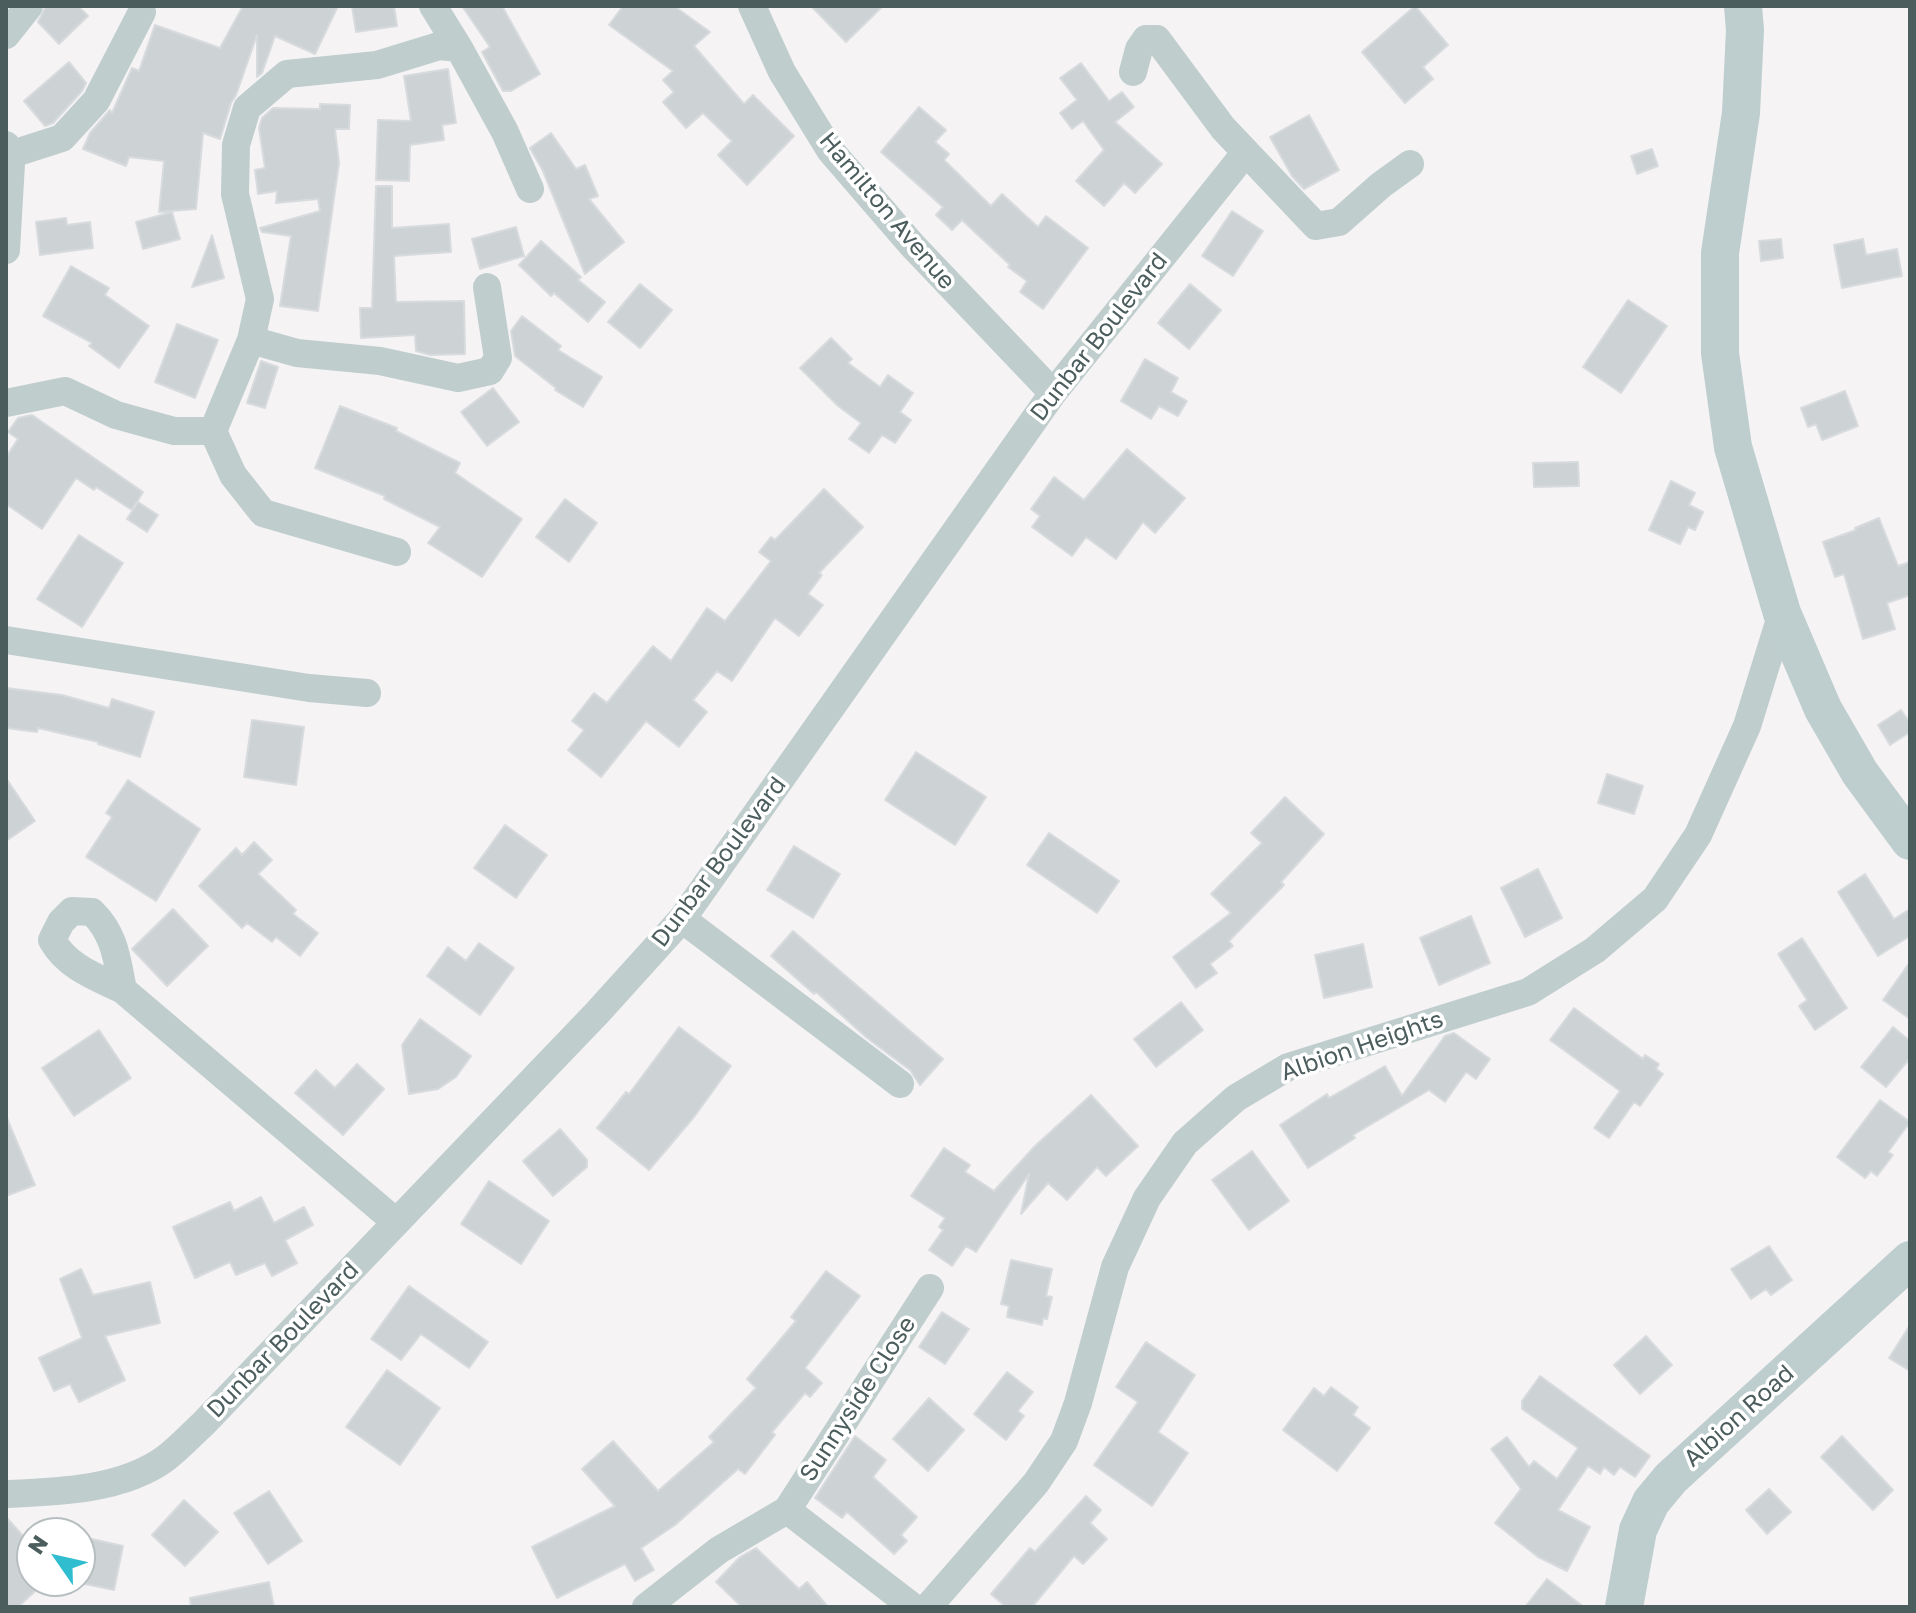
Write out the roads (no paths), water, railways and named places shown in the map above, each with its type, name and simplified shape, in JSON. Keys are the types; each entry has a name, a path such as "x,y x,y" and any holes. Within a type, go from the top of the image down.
{"street":[{"path":"6,35 29,6"},
{"path":"433,6 505,132 530,189"},
{"name":"Hamilton Avenue","path":"752,6 782,72 830,150 912,245 1053,393"},
{"path":"1743,6 1745,30 1741,113 1720,253 1720,353 1733,447 1782,613 1823,709 1860,773 1910,841"},
{"path":"6,250 9,240 11,164 8,150 62,138 71,129 96,101 142,12"},
{"path":"1133,72 1139,49 1146,39 1157,39 1223,128 1316,226 1339,222 1410,164"},
{"path":"397,552 263,513 233,475 213,431 251,340 260,299 235,194 236,145 247,108 287,74 377,65 439,46 459,48"},
{"name":"Dunbar Boulevard","path":"6,1494 73,1491 120,1480 164,1459 203,1424 597,1013 682,919 1053,393 1246,152"},
{"path":"251,340 297,353 380,361 458,378 490,371 498,358 487,287"},
{"path":"6,403 65,391 116,415 174,431 213,431"},
{"name":"Albion Heights","path":"928,1607 1036,1483 1064,1441 1078,1403 1115,1267 1147,1198 1185,1143 1236,1098 1288,1067 1528,992 1595,950 1655,899 1698,835 1747,726 1782,613"},
{"path":"6,640 309,688 367,693"},
{"path":"682,919 900,1084"},
{"path":"123,990 396,1222"},
{"name":"Albion Road","path":"1624,1607 1638,1530 1651,1502 1671,1478 1910,1260"},
{"name":"Sunnyside Close","path":"646,1607 719,1550 787,1510 930,1288"},
{"path":"787,1510 913,1607"}]}
